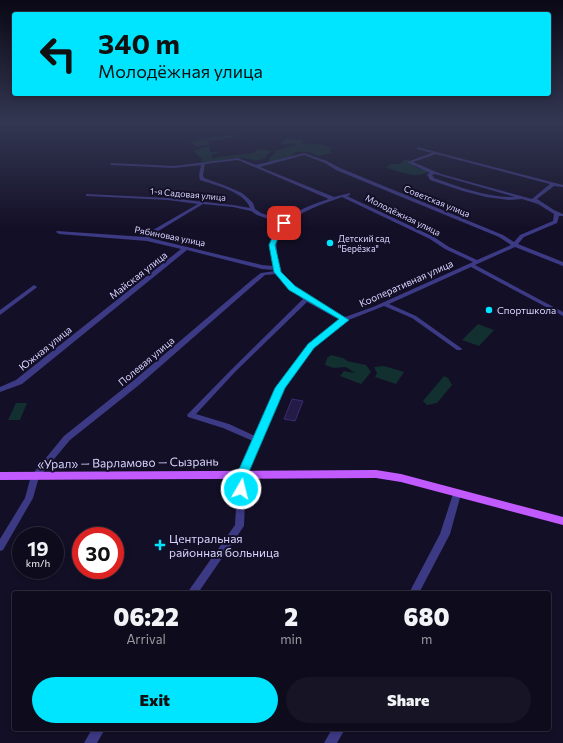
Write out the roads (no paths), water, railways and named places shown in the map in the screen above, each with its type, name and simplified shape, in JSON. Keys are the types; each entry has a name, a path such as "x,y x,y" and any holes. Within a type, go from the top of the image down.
{"main road":[{"name":"«Урал» — Варламово — Сызрань","path":"0,476 376,474 401,478 563,521"}],"street":[{"path":"112,164 174,167 203,164 217,160 238,159 334,198"},
{"name":"Советская улица","path":"257,166 286,159"},
{"name":"Советская улица","path":"315,159 501,236 515,245 563,264"},
{"path":"419,159 409,162 436,173 536,202 550,208 557,214 563,215"},
{"path":"457,159 563,186"},
{"path":"203,164 202,179 248,198 253,205 253,210"},
{"path":"436,173 428,174 432,179 477,194 505,200 521,198"},
{"path":"536,202 534,199 552,184"},
{"name":"Молодёжная улица","path":"277,270 272,245 279,229 284,223 304,210 345,195 432,238 474,264 563,314"},
{"name":"1-я Садовая улица","path":"88,196 168,199 203,203 253,210 259,214 284,223"},
{"path":"147,239 148,235 203,203"},
{"name":"Кооперативная улица","path":"242,474 280,388 294,367 311,346 339,322 384,304 515,245 522,236 555,222 557,214"},
{"name":"Рябиновая улица","path":"59,232 147,239 277,270"},
{"name":"Майская улица","path":"101,316 186,248"},
{"path":"277,270 288,285 345,320"},
{"name":"Полевая улица","path":"34,476 67,438 136,383 255,280 263,274 277,270"},
{"path":"0,313 34,287"},
{"path":"257,440 226,426 191,415 307,298"},
{"path":"384,304 414,317 459,349"},
{"name":"Южная улица","path":"0,390 19,382 101,316"},
{"path":"193,591 239,526 242,474"},
{"path":"0,547 4,531 29,498 34,476"},
{"path":"415,591 445,534 457,494"},
{"path":"90,743 98,731"},
{"path":"330,743 337,731"}],"place":[{"name":"Детский сад \"Берёзка\"","path":"330,243"},
{"name":"Спортшкола","path":"489,310"},
{"name":"Центральная районная больница","path":"160,545"}]}
